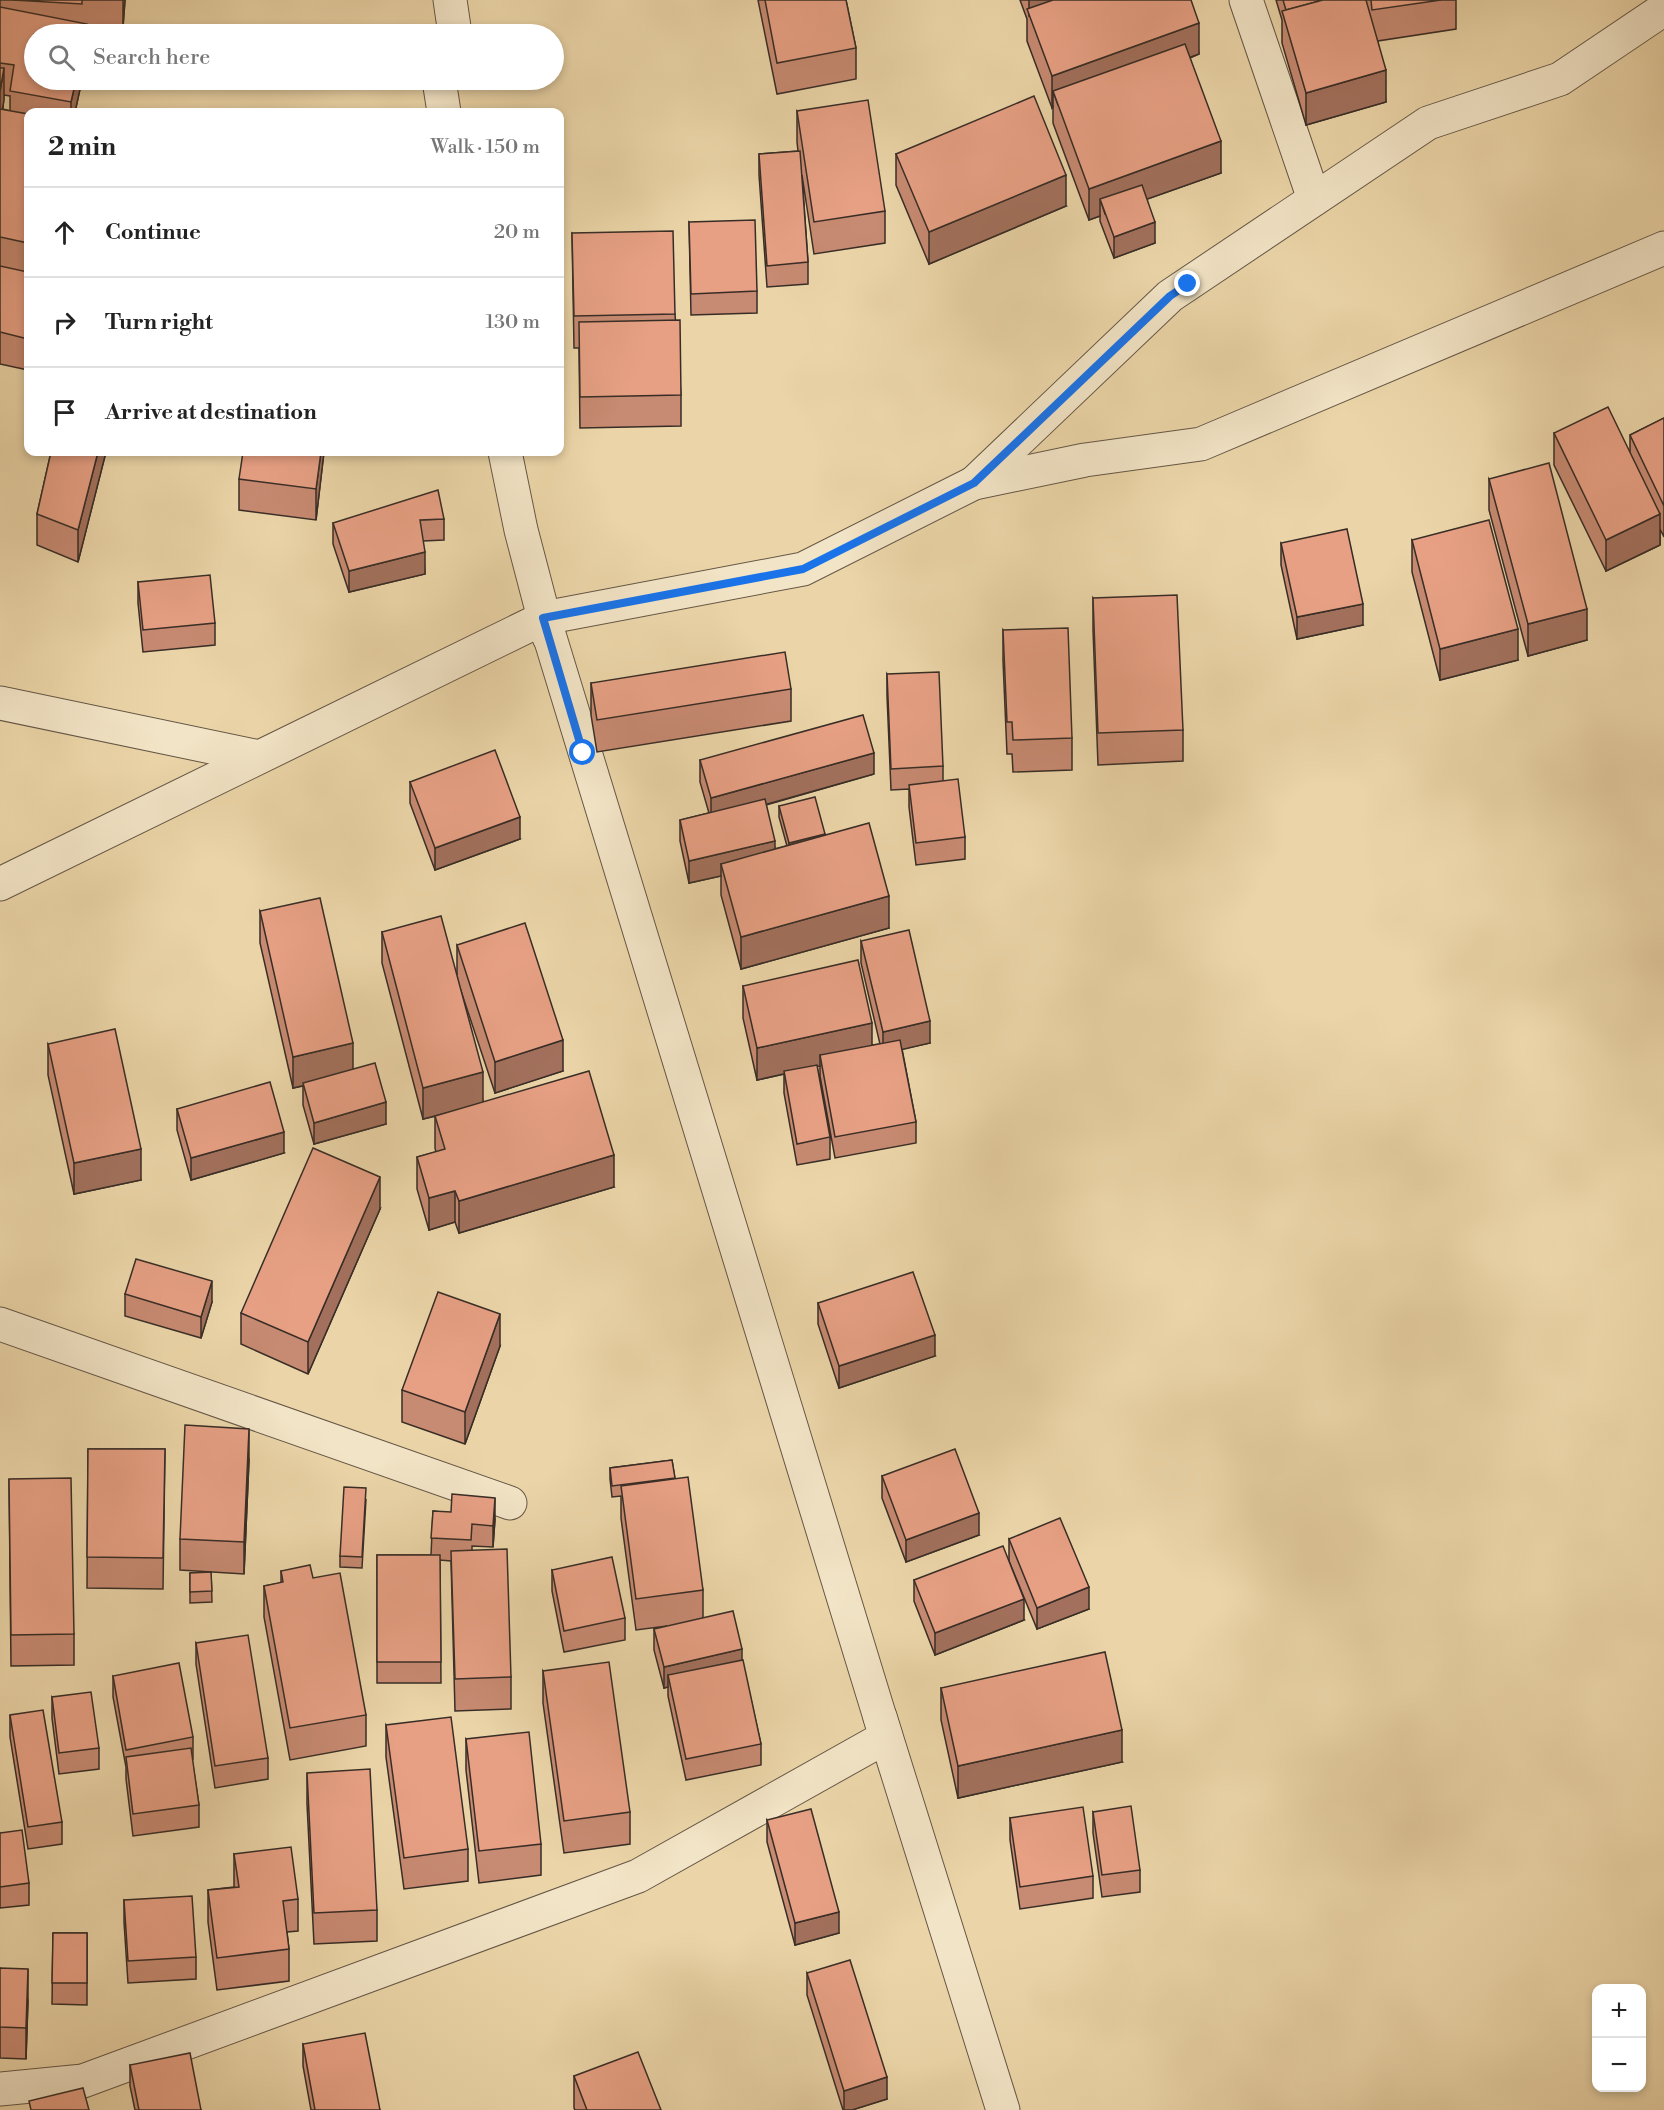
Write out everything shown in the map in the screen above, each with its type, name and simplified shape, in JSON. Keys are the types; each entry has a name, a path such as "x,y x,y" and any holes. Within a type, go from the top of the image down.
{"street":[{"path":"428,0 431,24"},
{"path":"450,0 454,24"},
{"path":"1246,0 1314,199"},
{"path":"974,483 1170,296 1428,123 1560,79 1664,9"},
{"path":"441,90 443,108"},
{"path":"464,90 466,108"},
{"path":"0,884 543,618 803,569 974,483 1085,460 1201,444 1664,248"},
{"path":"505,456 543,618 886,1737 1003,2110"},
{"path":"519,456 543,618"},
{"path":"0,703 259,757"},
{"path":"0,1324 510,1503"},
{"path":"0,2089 83,2081 638,1876 886,1737"}],"building":[{"path":"13,0 82,0 82,4"},
{"path":"765,0 846,0 856,48 777,63"},
{"path":"1053,0 1191,0 1199,23 1052,76 1027,9"},
{"path":"1283,0 1323,0 1286,10"},
{"path":"1323,0 1366,0 1386,70 1306,93 1282,11"},
{"path":"1371,0 1441,0 1372,10"},
{"path":"0,7 87,24 24,24 24,90 74,90 71,102 10,91 14,65 0,63"},
{"path":"1185,44 1221,141 1089,189 1053,91"},
{"path":"0,68 4,68 0,91"},
{"path":"1034,96 1066,175 929,232 896,154"},
{"path":"868,100 885,211 814,222 797,111"},
{"path":"0,109 24,113 24,242 0,237"},
{"path":"800,151 808,262 767,266 759,154"},
{"path":"1142,185 1155,222 1114,237 1100,199"},
{"path":"755,220 757,291 691,294 689,222"},
{"path":"673,231 675,314 574,316 572,233"},
{"path":"0,266 24,271 24,338 0,332"},
{"path":"680,320 681,395 580,397 579,322"},
{"path":"1608,407 1660,514 1606,540 1554,433"},
{"path":"1664,418 1664,506 1630,435"},
{"path":"50,456 97,456 78,530 37,514"},
{"path":"242,456 320,456 316,489 239,479"},
{"path":"1549,463 1587,609 1528,624 1489,479"},
{"path":"438,490 444,519 420,520 425,552 349,571 333,523"},
{"path":"1489,520 1518,629 1440,649 1412,540"},
{"path":"1347,529 1363,604 1297,617 1281,543"},
{"path":"210,575 215,623 143,630 138,582"},
{"path":"1177,595 1183,730 1098,733 1093,598"},
{"path":"1068,628 1072,738 1013,740 1012,722 1007,722 1003,630"},
{"path":"785,652 791,689 597,720 591,683"},
{"path":"939,672 943,766 891,769 887,674"},
{"path":"863,715 874,753 711,798 700,760"},
{"path":"495,750 520,817 435,848 410,782"},
{"path":"958,779 965,837 916,843 909,785"},
{"path":"815,797 825,834 789,843 779,806"},
{"path":"765,799 775,841 689,861 680,820"},
{"path":"869,823 889,896 741,937 721,864"},
{"path":"320,898 353,1043 293,1057 260,911"},
{"path":"441,916 483,1072 423,1088 382,932"},
{"path":"525,923 563,1040 495,1062 457,945"},
{"path":"909,930 930,1021 883,1032 861,941"},
{"path":"858,960 872,1023 757,1048 743,986"},
{"path":"115,1029 141,1149 74,1163 48,1044"},
{"path":"900,1040 916,1122 835,1137 820,1055"},
{"path":"375,1063 386,1102 314,1123 303,1083"},
{"path":"817,1065 830,1137 797,1144 784,1071"},
{"path":"589,1071 614,1155 459,1201 455,1191 429,1198 417,1157 445,1149 435,1116"},
{"path":"270,1082 284,1132 191,1158 177,1109"},
{"path":"313,1148 380,1177 308,1342 241,1313"},
{"path":"136,1259 212,1281 201,1317 125,1294"},
{"path":"913,1272 935,1335 839,1366 818,1303"},
{"path":"438,1292 500,1314 465,1412 402,1390"},
{"path":"185,1425 249,1429 244,1542 180,1539"},
{"path":"88,1449 165,1449 163,1558 87,1557"},
{"path":"955,1449 979,1513 906,1540 882,1476"},
{"path":"672,1460 675,1478 612,1486 610,1468"},
{"path":"688,1477 703,1590 636,1599 621,1486"},
{"path":"71,1478 74,1634 11,1635 9,1479"},
{"path":"344,1487 366,1488 362,1557 340,1556"},
{"path":"452,1494 495,1498 493,1526 472,1524 471,1540 431,1538 433,1511 451,1512"},
{"path":"1060,1518 1089,1587 1037,1608 1009,1539"},
{"path":"1003,1546 1024,1599 935,1633 914,1580"},
{"path":"507,1549 511,1677 455,1679 451,1551"},
{"path":"377,1555 440,1555 441,1662 377,1662"},
{"path":"612,1557 625,1618 564,1631 552,1570"},
{"path":"310,1565 313,1578 340,1573 366,1715 290,1728 264,1586 283,1582 281,1571"},
{"path":"211,1572 212,1591 190,1592 190,1573"},
{"path":"733,1611 742,1649 664,1667 654,1629"},
{"path":"248,1635 268,1758 215,1766 196,1643"},
{"path":"1105,1652 1122,1730 958,1766 941,1688"},
{"path":"743,1660 761,1744 686,1759 668,1675"},
{"path":"609,1662 630,1812 564,1821 543,1671"},
{"path":"179,1663 193,1737 126,1750 113,1676"},
{"path":"91,1692 99,1748 59,1753 52,1697"},
{"path":"43,1710 62,1822 28,1827 10,1715"},
{"path":"451,1717 468,1849 404,1858 386,1725"},
{"path":"529,1732 541,1844 479,1851 466,1739"},
{"path":"191,1748 199,1805 133,1814 126,1757"},
{"path":"370,1769 377,1910 314,1913 307,1773"},
{"path":"1131,1806 1140,1870 1102,1875 1093,1812"},
{"path":"1083,1807 1093,1876 1020,1887 1010,1818"},
{"path":"811,1809 839,1912 795,1923 767,1820"},
{"path":"22,1830 29,1883 0,1887 0,1833"},
{"path":"291,1847 298,1899 283,1901 289,1949 217,1958 208,1890 239,1887 234,1854"},
{"path":"192,1896 196,1957 128,1961 124,1900"},
{"path":"53,1933 87,1933 87,1983 52,1983"},
{"path":"850,1960 887,2077 844,2091 807,1973"},
{"path":"0,1968 28,1969 26,2028 0,2027"},
{"path":"365,2033 380,2110 315,2110 303,2044"},
{"path":"638,2052 661,2110 587,2110 574,2076"},
{"path":"190,2053 201,2110 139,2110 130,2065"},
{"path":"83,2088 89,2110 31,2110 29,2101"}],"route":[{"path":"583,753 543,618 803,569 974,483 1170,296 1188,284"}]}
